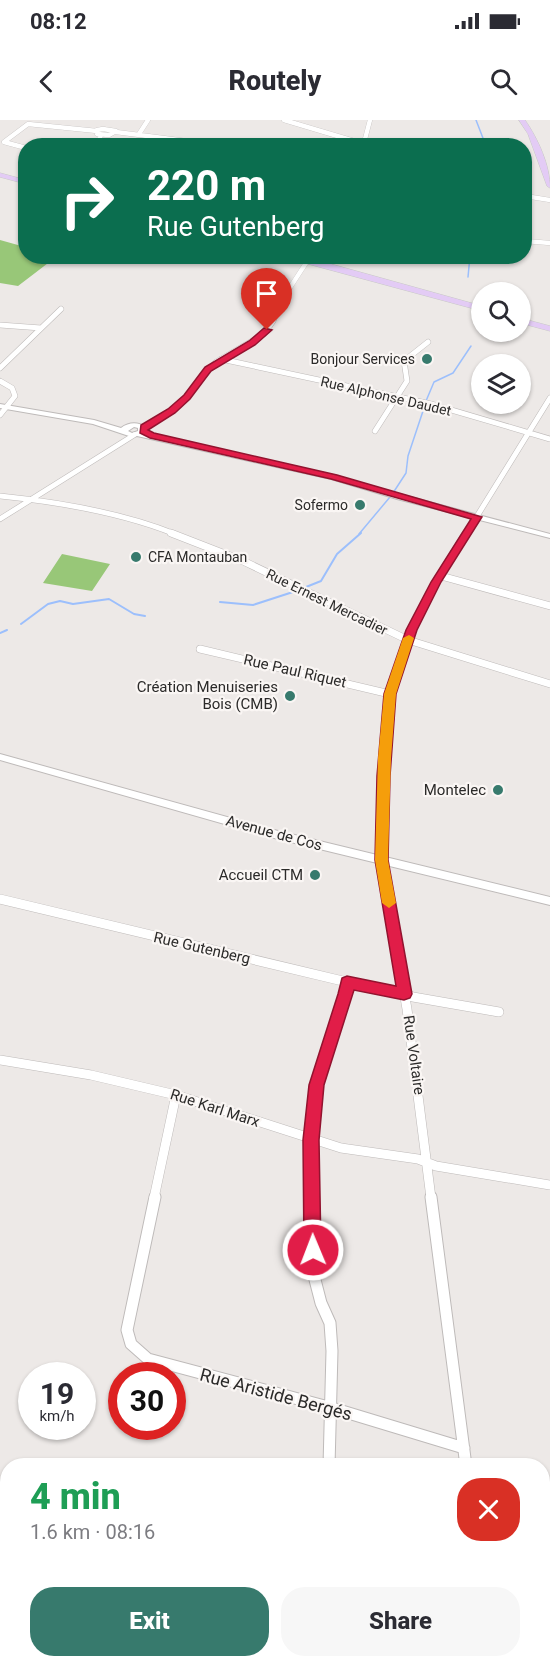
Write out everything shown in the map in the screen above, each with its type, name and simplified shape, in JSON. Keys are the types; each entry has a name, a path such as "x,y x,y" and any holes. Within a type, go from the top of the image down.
{"main road":[{"path":"522,120 531,134 549,181"},
{"path":"0,174 18,179"},
{"path":"324,264 471,306"},
{"path":"531,323 550,328"}],"street":[{"path":"139,134 148,120"},
{"path":"284,120 346,138"},
{"path":"365,138 370,120"},
{"path":"18,146 4,142 28,124 97,131 108,128 116,132"},
{"path":"97,131 104,135"},
{"path":"102,138 104,135 116,132 168,138"},
{"path":"532,197 548,200"},
{"path":"532,242 550,243"},
{"path":"0,519 179,405 208,369 221,359 252,343 267,330 283,296 304,264"},
{"path":"0,368 61,309"},
{"path":"0,325 41,328"},
{"path":"375,431 408,378 403,366 404,361 428,342"},
{"name":"Rue Alphonse Daudet","path":"221,359 452,410 550,439"},
{"path":"0,381 8,385 15,393 14,399 4,406 0,415"},
{"name":"Rue Voltaire","path":"465,1458 428,1162 404,994 381,860 383,776 390,694 408,640 441,576 550,398"},
{"path":"4,406 141,431 313,473 550,536"},
{"path":"120,443 126,430"},
{"name":"Rue Ernest Mercadier","path":"0,496 139,520 243,561 408,640 550,684"},
{"path":"441,576 550,606"},
{"name":"Rue Paul Riquet","path":"200,649 282,666 390,694"},
{"name":"Avenue de Cos","path":"0,757 270,833 550,901"},
{"name":"Rue Gutenberg","path":"0,900 404,994 413,998 499,1012"},
{"path":"329,1458 332,1408 330,1323 321,1303 313,1272 311,1140 317,1085 346,994 347,982"},
{"name":"Rue Karl Marx","path":"0,1060 91,1074 176,1095 341,1148 418,1159 550,1185"},
{"name":"Rue Aristide Bergés","path":"176,1095 127,1330 131,1344 148,1359 332,1408 464,1448"}],"green space":[{"path":"0,240 18,245 18,264 47,264 18,286 0,283"},
{"path":"62,554 110,564 92,591 43,583"}],"waterway":[{"path":"476,120 483,138"},
{"path":"468,277 469,264"},
{"path":"426,401 434,382 453,373 471,346"},
{"path":"393,493 406,473 408,456 425,405"},
{"path":"359,534 390,497"},
{"path":"306,587 321,581 337,554 361,533"},
{"path":"220,602 253,605 296,591"},
{"path":"21,624 48,604 60,601 73,604 109,599 134,614 145,616"},
{"path":"0,633 7,630"}],"slow traffic":[{"path":"389,903 381,860 385,758 390,694 409,638"}],"place":[{"name":"Bonjour Services","path":"427,359"},
{"name":"Sofermo","path":"360,505"},
{"name":"CFA Montauban","path":"136,557"},
{"name":"Création Menuiseries Bois (CMB)","path":"290,696"},
{"name":"Montelec","path":"498,790"},
{"name":"Accueil CTM","path":"315,875"}],"route":[{"path":"267,330 252,343 219,360 208,369 179,405 143,428 143,431 150,435 333,477 477,517 436,582 411,630 390,694 383,776 381,860 404,994 347,982 346,994 317,1085 311,1140 313,1250"}]}
